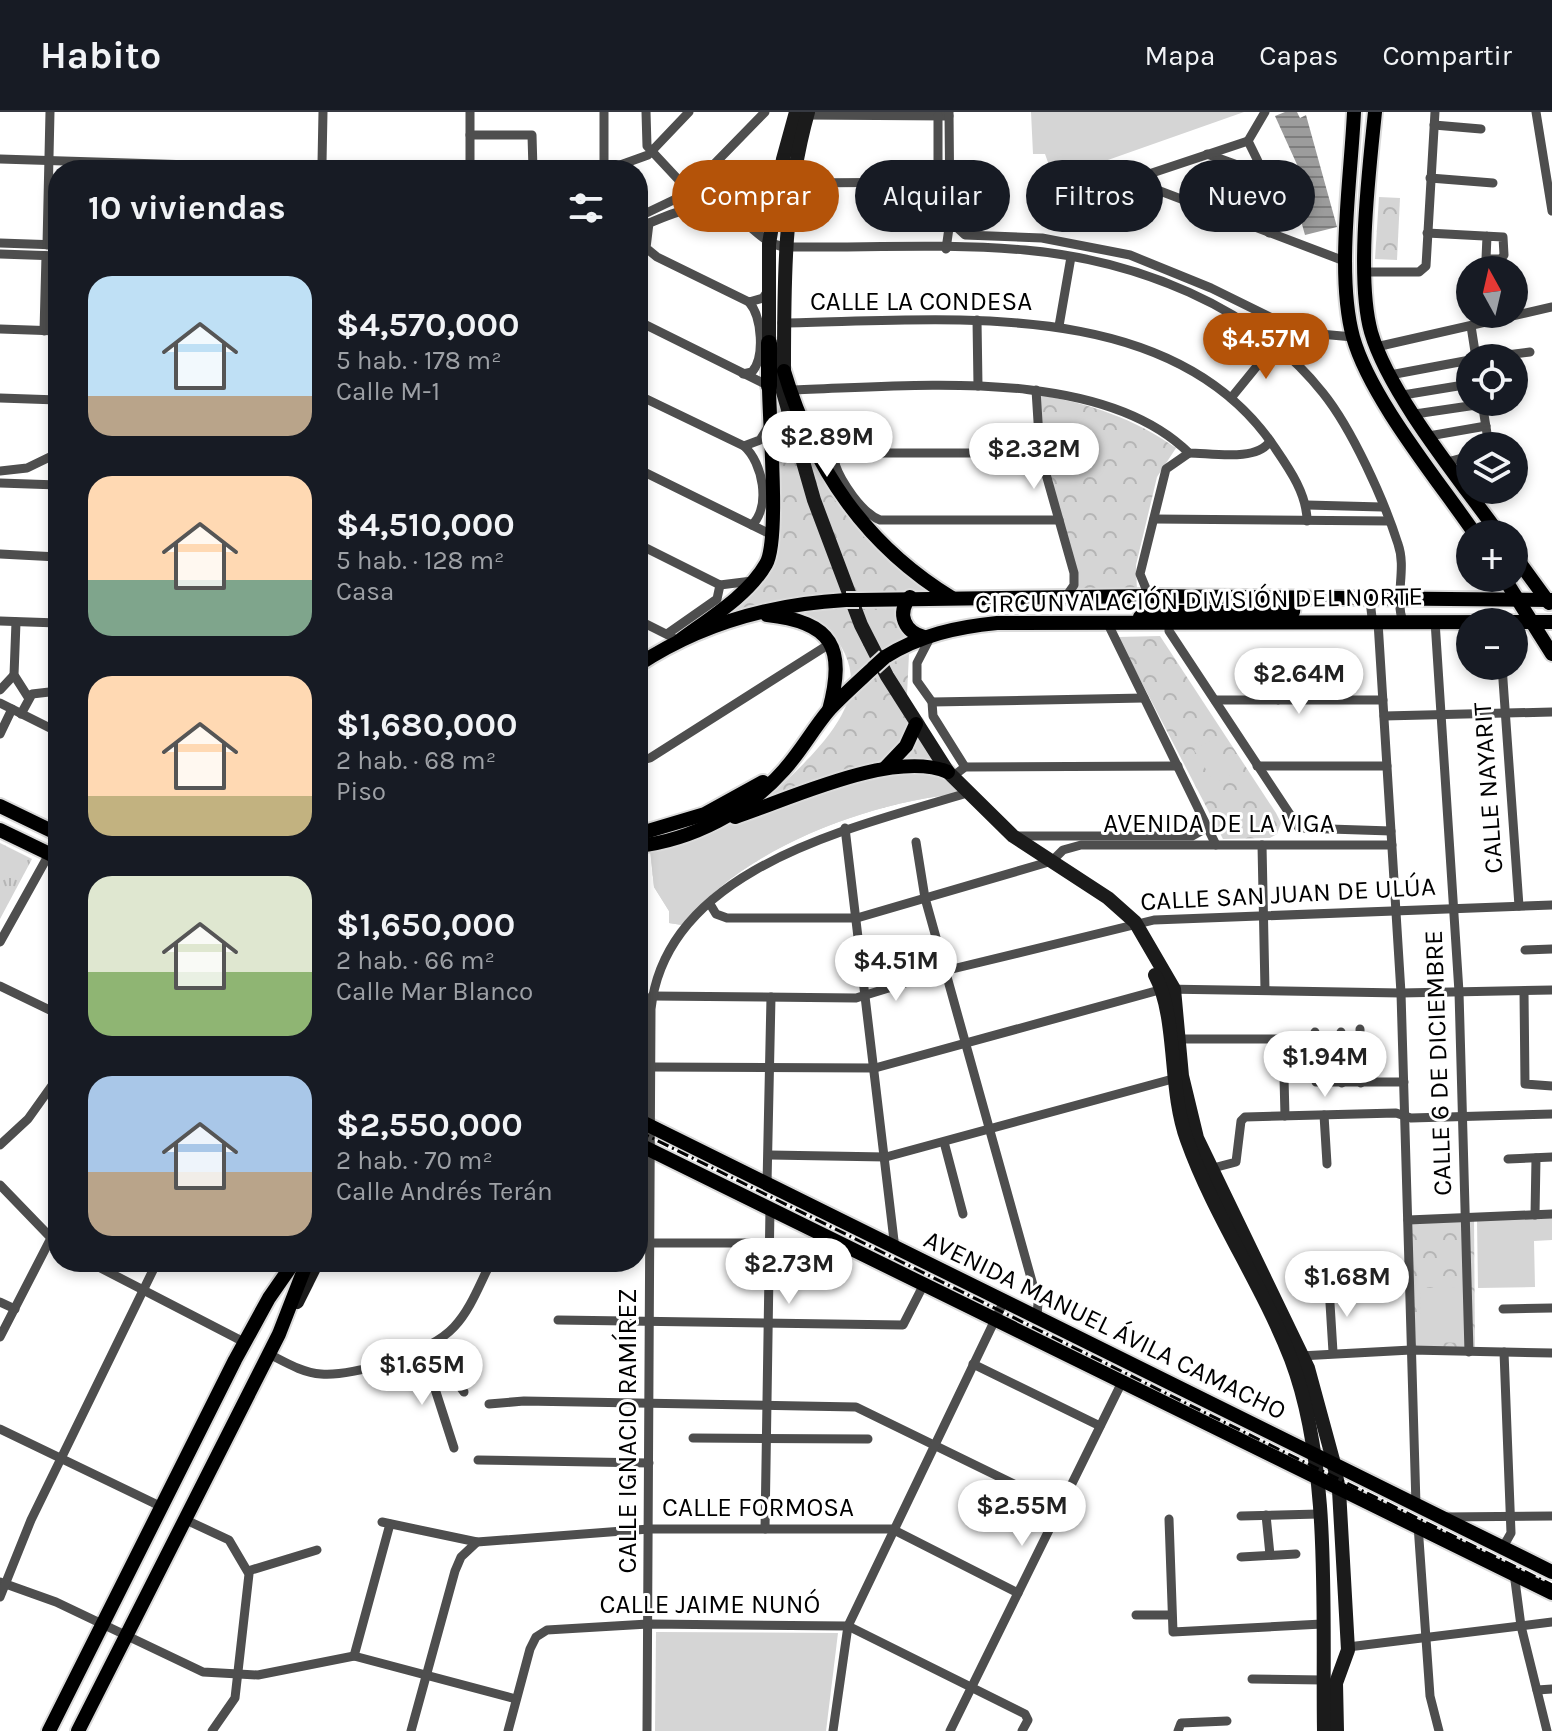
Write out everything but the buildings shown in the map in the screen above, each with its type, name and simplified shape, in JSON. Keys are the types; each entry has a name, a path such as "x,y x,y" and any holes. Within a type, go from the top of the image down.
{"highway":[{"path":"769,343 769,386"}],"main road":[{"path":"1354,112 1347,262 1347,307 1353,337 1374,385 1466,520"},
{"path":"1375,112 1365,272 1367,312 1376,347 1429,436 1489,520"},
{"path":"795,160 802,113"},
{"path":"802,113 783,159 769,289 769,343 787,394 814,500 861,625 916,724 950,774 1013,836 1108,898 1131,921 1168,989 1177,1078 1197,1138 1324,1418 1339,1487 1348,1647 1336,1683 1337,1731"},
{"path":"780,232 776,246 787,394 814,453 840,495 878,542 952,598"},
{"path":"673,638 753,580 767,563 772,535 769,386"},
{"path":"1528,573 1550,602"},
{"name":"CIRCUNVALACIÓN DIVISIÓN DEL NORTE","path":"648,657 673,638 752,615 783,607 853,600 1149,596 1401,600 1492,608"},
{"path":"910,597 904,606 904,621 912,632 928,636"},
{"path":"1108,624 1162,612 1293,612 1291,601 1272,598"},
{"name":"CIRCUNVALACIÓN DIVISIÓN DEL NORTE","path":"1528,610 1550,602"},
{"name":"CIRCUNVALACIÓN DIVISIÓN DEL NORTE","path":"1528,612 1552,622"},
{"path":"1528,614 1549,648"},
{"path":"752,615 803,620 831,643 838,667 829,711"},
{"path":"1435,621 1456,616"},
{"name":"CIRCUNVALACIÓN DIVISIÓN DEL NORTE","path":"648,845 715,822 747,803 782,772 829,711 880,662 928,636 997,623 1456,621"},
{"path":"1549,648 1552,622"},
{"path":"886,767 906,746 916,724"},
{"path":"715,822 886,767 919,765 950,774"},
{"path":"648,831 705,814 782,772"},
{"path":"0,806 48,831"},
{"path":"0,830 48,853"},
{"name":"AVENIDA MANUEL ÁVILA CAMACHO","path":"648,1125 1552,1572"},
{"name":"AVENIDA MANUEL ÁVILA CAMACHO","path":"648,1149 1552,1593"},
{"path":"235,1360 240,1340 279,1272"},
{"path":"49,1731 235,1360 287,1272"},
{"path":"279,1334 303,1272"},
{"path":"78,1731 312,1272"},
{"path":"1297,1357 1318,1476 1324,1731"},
{"path":"1530,1581 1536,1565"}],"street":[{"path":"0,159 49,160 50,112"},
{"path":"322,160 323,112"},
{"path":"470,112 470,160"},
{"path":"604,112 605,160"},
{"path":"646,112 646,142 651,153 672,174"},
{"path":"638,160 651,153 689,112"},
{"path":"719,160 765,112"},
{"path":"1163,169 1248,141 1265,112"},
{"path":"1365,272 1424,270 1435,112"},
{"path":"1536,112 1552,211"},
{"path":"802,113 949,114 950,160"},
{"path":"938,116 938,160"},
{"path":"1434,125 1481,129"},
{"path":"470,135 532,135 533,160"},
{"path":"1248,141 1258,160"},
{"path":"1207,154 1224,160"},
{"path":"1430,178 1493,183"},
{"path":"44,331 48,190"},
{"path":"1163,192 1347,262"},
{"path":"648,213 672,203"},
{"path":"648,227 649,223 672,215"},
{"path":"758,232 776,246 1026,250 1071,257 1144,276 1240,320 1297,363 1338,414 1401,552 1403,622"},
{"path":"946,249 948,232"},
{"path":"962,232 965,235 1042,238 1130,255 1304,331 1353,337"},
{"path":"1427,233 1487,236"},
{"path":"0,243 46,250"},
{"path":"648,249 650,253 749,302 759,318 758,362 752,372 743,374"},
{"path":"0,254 46,250"},
{"path":"1059,326 1071,257"},
{"path":"749,302 763,298 769,289"},
{"path":"1228,313 1237,310 1235,300"},
{"path":"1528,313 1552,307"},
{"path":"1240,320 1240,311 1251,308"},
{"path":"977,320 978,386"},
{"name":"CALLE LA CONDESA","path":"782,323 977,320 1059,326 1097,335 1169,361 1231,398 1270,441 1307,505"},
{"path":"648,326 769,386"},
{"path":"1376,347 1462,328"},
{"path":"0,329 48,331"},
{"path":"1231,398 1275,344"},
{"path":"1390,375 1456,363"},
{"path":"787,394 978,386 1036,390 1067,395 1125,414 1189,453 1251,453 1266,448 1270,441"},
{"path":"1403,395 1456,386"},
{"path":"1036,390 1040,453 1075,581 1065,598"},
{"path":"0,398 48,400"},
{"path":"648,400 744,446 754,455 760,468 761,514 752,525"},
{"path":"1415,414 1456,407"},
{"path":"1484,416 1487,432"},
{"path":"744,446 760,440 769,424"},
{"path":"1429,436 1486,426"},
{"path":"814,453 1040,453"},
{"path":"1149,596 1139,578 1166,469 1189,453"},
{"path":"838,454 835,464 840,477 869,514 889,523 1059,520"},
{"path":"0,471 18,470 48,458"},
{"path":"1447,462 1456,460"},
{"path":"36,463 32,476 45,485"},
{"path":"648,474 772,535"},
{"path":"0,483 45,485"},
{"path":"1307,521 1307,505 1382,507"},
{"path":"1154,519 1389,521"},
{"path":"878,542 878,531 889,523"},
{"path":"648,549 720,585 753,580"},
{"path":"0,554 48,556"},
{"path":"720,585 721,602"},
{"path":"1370,600 1372,618 1378,622 1401,993 1416,1505"},
{"path":"0,621 48,623"},
{"name":"CALLE 6 DE DICIEMBRE","path":"1435,621 1459,992 1469,1352"},
{"path":"16,622 14,675 28,697"},
{"path":"1169,623 1169,631 1299,828"},
{"path":"1108,624 1216,845"},
{"path":"648,625 673,638"},
{"path":"928,636 915,671 919,686 932,702 933,716 965,767"},
{"path":"648,758 831,643"},
{"path":"1276,668 1278,700"},
{"path":"0,690 14,675"},
{"name":"CALLE NAYARIT","path":"1503,680 1519,906"},
{"path":"0,734 28,697 37,692 48,691"},
{"path":"932,702 1144,698"},
{"path":"1215,700 1383,700"},
{"path":"0,703 48,727"},
{"path":"1384,716 1552,712"},
{"path":"950,774 965,767 1178,766"},
{"path":"1257,766 1387,766"},
{"name":"CALLE IGNACIO RAMÍREZ","path":"648,1100 652,1067 652,996 665,960 696,914 788,851 845,828 967,793"},
{"name":"AVENIDA DE LA VIGA","path":"1013,836 1192,836 1208,827"},
{"path":"845,828 895,1249"},
{"path":"1283,845 1299,828 1391,831"},
{"path":"916,842 925,898 1038,1303 1037,1316"},
{"name":"AVENIDA DE LA VIGA","path":"710,904 716,914 727,918 857,918 1052,861 1063,850 1081,845 1392,845"},
{"path":"1262,845 1265,990"},
{"path":"0,942 48,866"},
{"name":"CALLE SAN JUAN DE ULÚA","path":"652,996 866,995 1131,921 1552,905"},
{"path":"1525,950 1552,949"},
{"path":"0,986 48,1009"},
{"path":"652,1067 875,1068 1168,989 1401,993 1552,990"},
{"path":"1524,991 1526,1086 1552,1086"},
{"path":"767,1184 771,997"},
{"path":"1360,1029 1361,1083"},
{"path":"1315,1032 1316,1082 1404,1082"},
{"path":"1341,1032 1342,1083"},
{"path":"1174,1040 1283,1039 1285,1116"},
{"path":"770,1155 886,1157 990,1126 1177,1078"},
{"path":"0,1145 28,1119 48,1091"},
{"path":"1217,1167 1236,1162 1243,1117 1552,1114"},
{"path":"1324,1115 1327,1164"},
{"path":"944,1142 963,1214"},
{"path":"1508,1159 1552,1157"},
{"path":"1535,1215 1536,1158"},
{"path":"0,1185 48,1234"},
{"path":"765,1529 770,1208"},
{"name":"CALLE IGNACIO RAMÍREZ","path":"647,1731 648,1211"},
{"path":"1408,1220 1552,1214"},
{"path":"650,1243 840,1243"},
{"path":"0,1337 48,1253"},
{"path":"107,1272 240,1340"},
{"path":"0,1597 3,1583 31,1520 152,1272"},
{"path":"269,1354 321,1374 351,1372 398,1358 452,1330 463,1316 486,1272"},
{"path":"558,1320 903,1325 924,1284"},
{"path":"1329,1287 1333,1352"},
{"path":"833,1731 848,1626 1004,1301"},
{"path":"0,1302 15,1309"},
{"path":"1503,1309 1552,1308"},
{"path":"429,1344 464,1392"},
{"path":"1297,1357 1333,1352 1411,1350 1552,1353"},
{"path":"1503,1547 1511,1533 1504,1352"},
{"path":"973,1364 1100,1426"},
{"path":"447,1368 435,1389 454,1448"},
{"path":"950,1731 1123,1380"},
{"path":"489,1404 856,1407 1061,1507"},
{"path":"0,1429 162,1507"},
{"path":"693,1438 868,1439"},
{"path":"478,1460 649,1463"},
{"path":"1241,1516 1319,1514"},
{"path":"1266,1515 1270,1555"},
{"path":"1440,1517 1552,1516"},
{"path":"1169,1519 1170,1615 1175,1633 1322,1624"},
{"path":"186,1520 229,1540 248,1571 250,1585 235,1698 212,1731"},
{"name":"CALLE FORMOSA","path":"354,1656 386,1523 477,1542 649,1529 892,1529 1018,1593"},
{"path":"1418,1525 1430,1696 1439,1731"},
{"path":"411,1731 455,1571 461,1557 477,1542"},
{"path":"248,1571 317,1550"},
{"path":"1241,1557 1296,1554"},
{"path":"1514,1573 1521,1626 1547,1731"},
{"path":"3,1583 56,1602 203,1672 239,1675 304,1668 354,1656 516,1699"},
{"path":"1136,1615 1170,1615"},
{"path":"1348,1647 1552,1622"},
{"name":"CALLE JAIME NUNÓ","path":"508,1731 536,1637 547,1630 648,1624 848,1626 1028,1717 1022,1731"},
{"path":"1252,1679 1323,1680"},
{"path":"1537,1690 1552,1689"},
{"path":"1179,1727 1227,1721"}],"green space":[{"path":"1031,112 1244,112 1108,160 1047,160 1045,154 1033,154"},
{"path":"1379,197 1400,198 1397,260 1375,259"},
{"path":"775,391 832,488 932,589 912,593 906,715 963,793 887,807 810,834 739,873 708,897 682,925 669,923 669,911 654,887 650,847 743,810 777,789 825,740 840,719 849,697 849,665 843,650 823,625 810,616 773,605 752,607 726,615 775,555 779,541"},
{"path":"1039,395 1111,414 1176,448 1157,477 1136,565 1137,591 1077,591 1078,575 1042,449"},
{"path":"1160,636 1276,813 1281,823 1277,834 1270,838 1223,839 1118,637"},
{"path":"1213,739 1234,772 1215,784 1194,750"},
{"path":"887,770 942,773 963,793 887,807 810,834 739,873 708,897 682,925 669,923 669,911 654,887 650,850"},
{"path":"0,843 32,859 0,919"},
{"path":"1474,1217 1475,1348 1414,1347 1410,1220"},
{"path":"1552,1218 1552,1240 1534,1241 1535,1287 1478,1288 1477,1220"},
{"path":"1465,1287 1466,1343 1421,1342 1420,1288"},
{"path":"656,1632 838,1633 826,1731 655,1731"}],"shaded area":[{"path":"1285,112 1297,112 1300,118 1306,115 1337,227 1305,235 1304,232 1315,232 1315,160 1295,160 1275,116"}],"railway":[{"path":"0,810 48,833"},
{"path":"648,1136 1552,1585"}]}
